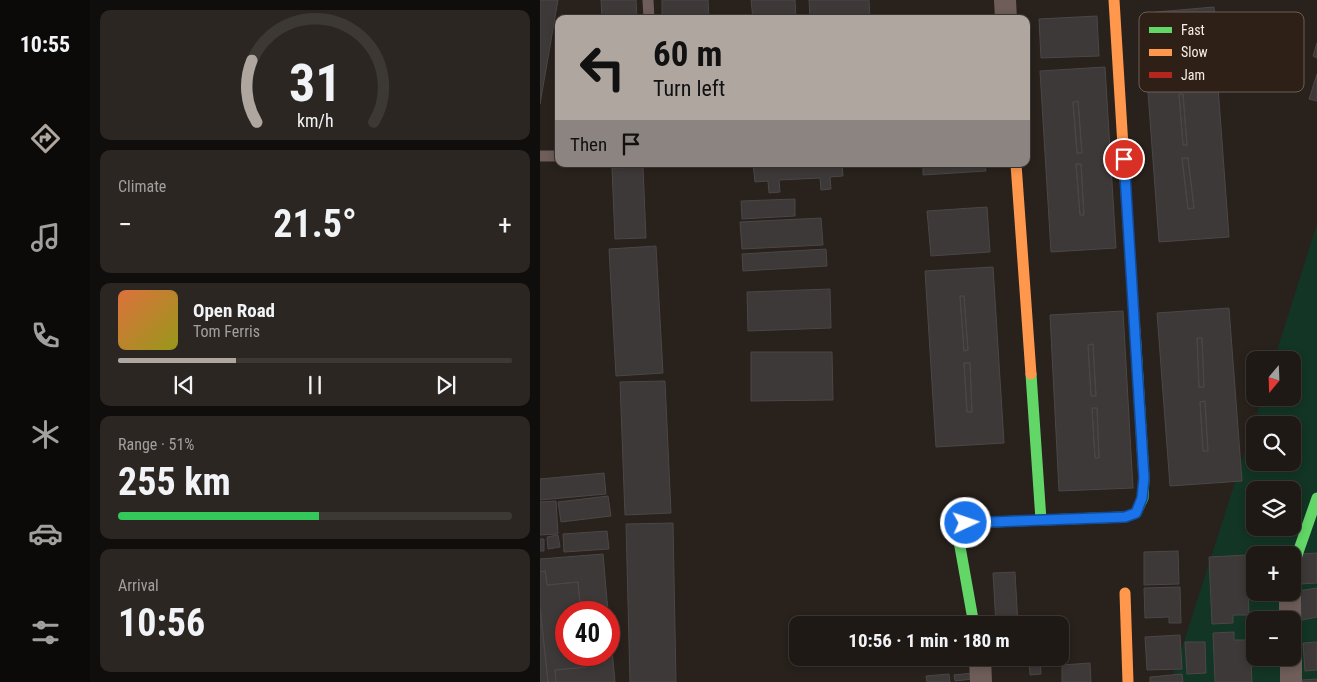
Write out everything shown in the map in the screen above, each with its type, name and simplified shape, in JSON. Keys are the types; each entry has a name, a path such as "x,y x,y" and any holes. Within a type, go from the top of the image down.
{"street":[{"path":"1005,0 1006,15"},
{"path":"972,616 959,541 960,529 966,523 1125,517 1136,513 1142,498 1144,478 1114,0"},
{"path":"1016,167 1041,520"},
{"path":"1300,546 1317,498"},
{"path":"1125,594 1128,682"},
{"path":"980,666 981,682"},
{"path":"1290,666 1291,682"}],"lane":[{"path":"648,0 649,15"},
{"path":"540,156 555,156"}],"green space":[{"path":"1317,224 1317,682 1171,682 1246,448 1246,471 1301,471 1301,416 1256,416 1259,406 1301,406 1301,351 1277,351"}],"building":[{"path":"540,0 558,0 555,15 540,104"},
{"path":"601,0 636,0 637,15 602,15"},
{"path":"662,0 708,0 709,15 662,15"},
{"path":"751,0 795,0 796,15 753,15"},
{"path":"809,0 869,0 870,15 810,15"},
{"path":"1214,7 1214,12 1156,12"},
{"path":"1097,16 1099,56 1041,58 1039,19"},
{"path":"1317,43 1317,58 1313,56"},
{"path":"1105,67 1116,248 1051,252 1040,71","holes":["1078,101 1082,153 1077,153 1073,102","1076,164 1081,164 1084,215 1080,215"]},
{"path":"1317,74 1317,101 1309,99"},
{"path":"1148,92 1218,92 1229,237 1159,242","holes":["1179,94 1183,94 1187,145 1183,145","1182,158 1188,158 1194,208 1188,209"]},
{"path":"1179,94 1183,94 1187,145 1183,145"},
{"path":"1078,101 1082,153 1077,153 1073,102"},
{"path":"1182,158 1188,158 1194,208 1188,209"},
{"path":"1076,164 1081,164 1084,215 1080,215"},
{"path":"643,167 646,238 615,239 612,168"},
{"path":"753,167 842,167 843,176 830,177 831,189 821,190 820,178 779,180 780,192 769,193 768,181 755,182"},
{"path":"923,167 985,167 986,171 923,175"},
{"path":"795,199 795,216 742,219 741,201"},
{"path":"987,207 990,252 931,256 927,211"},
{"path":"821,218 823,245 742,249 740,222"},
{"path":"656,246 663,373 616,376 609,249"},
{"path":"826,249 827,266 743,271 742,254"},
{"path":"993,267 1004,443 936,447 925,271","holes":["960,296 964,296 968,350 964,351","964,363 970,363 972,412 967,412"]},
{"path":"830,289 831,328 748,331 747,292"},
{"path":"960,296 964,296 968,350 964,351"},
{"path":"1229,308 1242,481 1170,486 1157,313","holes":["1197,338 1202,338 1204,387 1199,387","1205,401 1208,451 1203,451 1200,402"]},
{"path":"1123,311 1133,488 1059,491 1050,315","holes":["1093,344 1096,396 1091,396 1088,345","1092,408 1097,408 1099,458 1095,458"]},
{"path":"1197,338 1202,338 1204,387 1199,387"},
{"path":"1093,344 1096,396 1091,396 1088,345"},
{"path":"751,352 832,352 833,400 751,401"},
{"path":"964,363 970,363 972,412 967,412"},
{"path":"665,381 671,513 625,515 620,382"},
{"path":"1205,401 1208,451 1203,451 1200,402"},
{"path":"1092,408 1097,408 1099,458 1095,458"},
{"path":"604,473 606,494 540,500 540,479"},
{"path":"608,496 611,516 561,522 558,502"},
{"path":"556,501 558,534 540,535 540,502"},
{"path":"673,523 676,682 630,682 626,524"},
{"path":"607,531 609,549 564,552 563,534"},
{"path":"558,535 560,547 548,549 547,537"},
{"path":"540,539 544,539 544,551 540,551"},
{"path":"1178,551 1179,584 1144,585 1144,552"},
{"path":"1317,553 1317,583 1301,584 1301,554"},
{"path":"603,554 607,601 580,601 578,582 547,585 545,571 540,572 540,559"},
{"path":"1246,555 1246,601 1249,601 1249,611 1246,611 1246,615 1233,615 1233,623 1212,624 1209,557"},
{"path":"545,571 547,585 578,582 580,601 555,601 555,666 587,667 555,670 556,682 548,682 540,607 540,572"},
{"path":"1015,572 1017,616 995,616 993,573"},
{"path":"1180,587 1181,623 1169,623 1169,617 1145,618 1144,588"},
{"path":"1317,588 1317,617 1302,620 1299,601 1301,601 1301,591"},
{"path":"540,607 548,682 540,682"},
{"path":"1234,632 1234,640 1246,640 1246,666 1251,666 1252,682 1215,682 1213,633"},
{"path":"1180,635 1182,669 1147,670 1145,637"},
{"path":"1185,642 1205,642 1206,673 1187,674"},
{"path":"1317,642 1317,670 1305,671 1303,643"},
{"path":"1090,663 1091,682 1062,682 1062,666"},
{"path":"614,666 615,682 556,682 555,670"},
{"path":"1029,666 1040,666 1041,674 1030,675"},
{"path":"972,673 973,679 955,681 954,675"},
{"path":"949,674 950,682 927,682 926,676"},
{"path":"1182,674 1183,682 1150,682 1150,677"},
{"path":"1317,679 1317,682 1302,682 1302,680"}],"traffic: fast":[{"path":"972,616 959,541 960,529 966,523 1125,517 1136,513 1143,498 1144,478 1135,330"},
{"path":"1031,374 1041,520"},
{"path":"1300,546 1317,498"}],"traffic: slow":[{"path":"1114,0 1125,179"},
{"path":"1016,167 1031,374"},
{"path":"1125,593 1128,682"}],"traffic: jam":[{"path":"1125,179 1135,330"}],"route":[{"path":"966,523 1125,517 1136,513 1142,498 1144,478 1124,159"}]}
